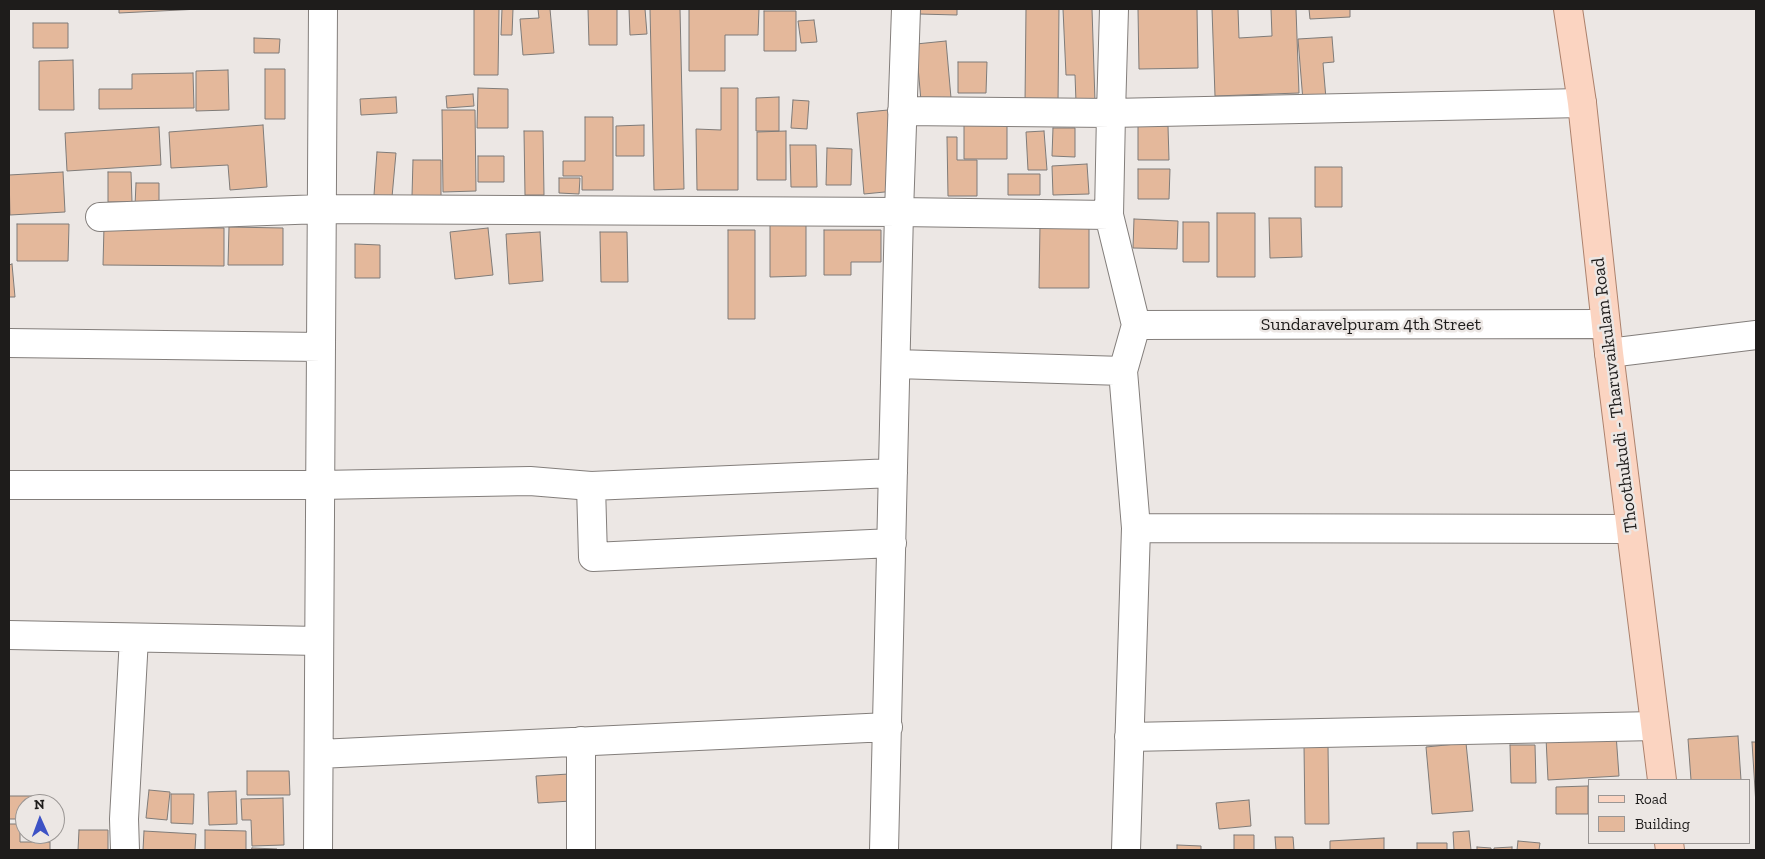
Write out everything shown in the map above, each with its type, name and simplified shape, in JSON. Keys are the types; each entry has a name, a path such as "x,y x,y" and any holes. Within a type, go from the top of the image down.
{"main road":[{"name":"Thoothukudi - Tharuvaikulam Road","path":"1568,9 1582,103 1605,324 1662,779"}],"street":[{"path":"318,850 323,9"},
{"path":"884,850 899,212 906,9"},
{"path":"1114,9 1109,214 1136,325 1123,371 1136,528 1126,850"},
{"path":"902,111 1111,113 1582,103"},
{"path":"100,217 322,209 1109,214"},
{"name":"Sundaravelpuram 4th Street","path":"1136,325 1605,324"},
{"path":"1609,352 1756,335"},
{"path":"9,343 321,347"},
{"path":"896,364 1123,371"},
{"path":"9,489 9,484 320,485 530,481 592,486 893,473"},
{"path":"592,486 593,557 892,543"},
{"path":"1136,528 1630,529"},
{"path":"9,635 319,641"},
{"path":"125,850 124,819 134,638"},
{"path":"1129,737 1655,726"},
{"path":"319,754 888,727"},
{"path":"581,742 581,850"}],"building":[{"path":"119,9 200,9 119,13"},
{"path":"474,9 499,9 498,75 474,75"},
{"path":"502,9 513,9 512,35 501,35"},
{"path":"538,9 550,9 554,53 523,55 520,19 539,18"},
{"path":"588,9 617,9 617,45 589,45"},
{"path":"629,9 645,9 647,34 630,35"},
{"path":"650,9 680,9 684,189 654,190"},
{"path":"689,9 759,9 758,35 725,35 725,71 689,71"},
{"path":"919,9 957,9 957,15 919,14"},
{"path":"1026,9 1059,9 1058,103 1025,103"},
{"path":"1063,9 1092,9 1095,102 1076,102 1075,75 1066,75"},
{"path":"1138,9 1197,9 1198,68 1139,69"},
{"path":"1212,9 1238,9 1239,38 1272,36 1271,9 1296,9 1299,93 1215,96"},
{"path":"1309,9 1350,9 1350,17 1310,19"},
{"path":"764,11 796,11 796,51 764,51"},
{"path":"814,20 817,42 801,43 798,21"},
{"path":"33,23 68,23 68,48 33,48"},
{"path":"1332,37 1334,62 1323,63 1326,99 1303,101 1298,39"},
{"path":"254,38 280,39 279,53 254,53"},
{"path":"946,41 951,98 921,101 916,44"},
{"path":"73,60 74,110 39,110 39,61"},
{"path":"958,62 987,62 986,93 958,93"},
{"path":"265,69 285,69 285,119 265,119"},
{"path":"228,70 229,110 196,111 196,71"},
{"path":"193,73 194,108 99,109 99,89 132,89 132,74"},
{"path":"478,88 508,89 508,128 477,128"},
{"path":"721,88 738,88 738,190 697,190 696,129 721,130"},
{"path":"473,94 474,106 447,108 446,96"},
{"path":"396,97 397,113 361,115 360,99"},
{"path":"779,97 779,131 756,131 756,98"},
{"path":"793,100 809,101 807,129 791,128"},
{"path":"442,110 475,110 476,191 443,192"},
{"path":"888,110 895,191 864,194 857,113"},
{"path":"585,117 613,117 613,190 582,190 582,176 563,176 563,161 585,161"},
{"path":"964,122 1007,122 1007,159 964,159"},
{"path":"263,125 267,187 230,190 228,165 171,168 169,132"},
{"path":"644,125 644,156 616,156 616,126"},
{"path":"1138,126 1168,126 1169,160 1138,160"},
{"path":"159,127 161,165 67,171 65,133"},
{"path":"1053,128 1075,128 1075,157 1052,156"},
{"path":"524,131 543,131 544,195 525,195"},
{"path":"786,131 786,180 757,180 757,132"},
{"path":"1044,131 1047,170 1028,170 1026,132"},
{"path":"947,137 957,137 957,160 977,160 977,196 948,196"},
{"path":"790,145 816,145 817,187 791,187"},
{"path":"827,148 852,149 851,185 826,185"},
{"path":"377,152 396,153 392,197 374,195"},
{"path":"478,156 504,156 504,182 478,182"},
{"path":"413,160 441,160 441,196 412,196"},
{"path":"1087,164 1089,194 1053,195 1052,166"},
{"path":"1315,167 1342,167 1342,207 1315,207"},
{"path":"1138,169 1170,169 1169,199 1138,199"},
{"path":"63,172 65,212 10,215 9,175"},
{"path":"108,172 131,172 132,202 108,202"},
{"path":"1008,174 1040,174 1040,195 1008,195"},
{"path":"559,178 580,178 579,194 559,193"},
{"path":"136,183 159,183 159,206 135,206"},
{"path":"1217,213 1255,213 1255,277 1217,277"},
{"path":"1269,218 1301,218 1302,257 1270,258"},
{"path":"1134,219 1178,221 1177,249 1133,248"},
{"path":"1183,222 1209,222 1209,262 1183,262"},
{"path":"17,224 69,224 68,261 17,261"},
{"path":"770,225 806,225 806,276 770,277"},
{"path":"1040,225 1089,226 1089,288 1039,288"},
{"path":"104,227 224,228 224,266 103,265"},
{"path":"229,227 283,228 283,265 228,265"},
{"path":"488,228 493,275 455,279 450,232"},
{"path":"728,230 755,230 755,319 728,319"},
{"path":"824,230 881,230 881,262 851,262 851,275 824,275"},
{"path":"540,232 543,281 509,284 506,234"},
{"path":"600,232 627,232 628,282 601,282"},
{"path":"355,244 380,245 380,278 355,278"},
{"path":"12,264 15,297 9,297 9,265"},
{"path":"1616,734 1619,776 1548,780 1546,738"},
{"path":"1738,736 1741,779 1691,779 1688,739"},
{"path":"1752,742 1756,742 1756,805"},
{"path":"1466,743 1473,811 1432,814 1426,747"},
{"path":"1304,745 1328,745 1329,824 1305,824"},
{"path":"1510,745 1535,745 1536,783 1511,783"},
{"path":"247,771 289,771 290,795 247,795"},
{"path":"569,774 571,801 538,803 536,776"},
{"path":"1588,786 1588,814 1556,814 1556,787"},
{"path":"149,790 170,792 167,820 146,818"},
{"path":"236,791 237,824 209,825 208,792"},
{"path":"171,794 194,794 193,824 171,823"},
{"path":"9,796 15,796 15,819 9,819"},
{"path":"283,798 284,845 252,846 251,820 242,820 241,799"},
{"path":"1249,800 1251,826 1219,829 1216,803"},
{"path":"9,824 15,824 15,844 50,844 50,850 9,850"},
{"path":"79,830 108,830 108,850 78,850"},
{"path":"205,830 246,831 246,850 205,850"},
{"path":"144,831 196,834 195,850 143,850"},
{"path":"1469,831 1471,850 1454,850 1453,832"},
{"path":"1234,835 1254,835 1254,850 1234,850"},
{"path":"1275,837 1293,837 1294,850 1276,850"},
{"path":"1384,838 1384,850 1330,850 1330,841"},
{"path":"1518,841 1540,843 1539,850 1517,850"},
{"path":"1417,843 1447,843 1447,850 1417,850"},
{"path":"1177,845 1201,846 1201,850 1177,850"},
{"path":"1477,847 1491,848 1491,850 1477,850"},
{"path":"1512,847 1512,850 1494,850 1494,848"},
{"path":"252,848 277,849 277,850 251,850"}]}
